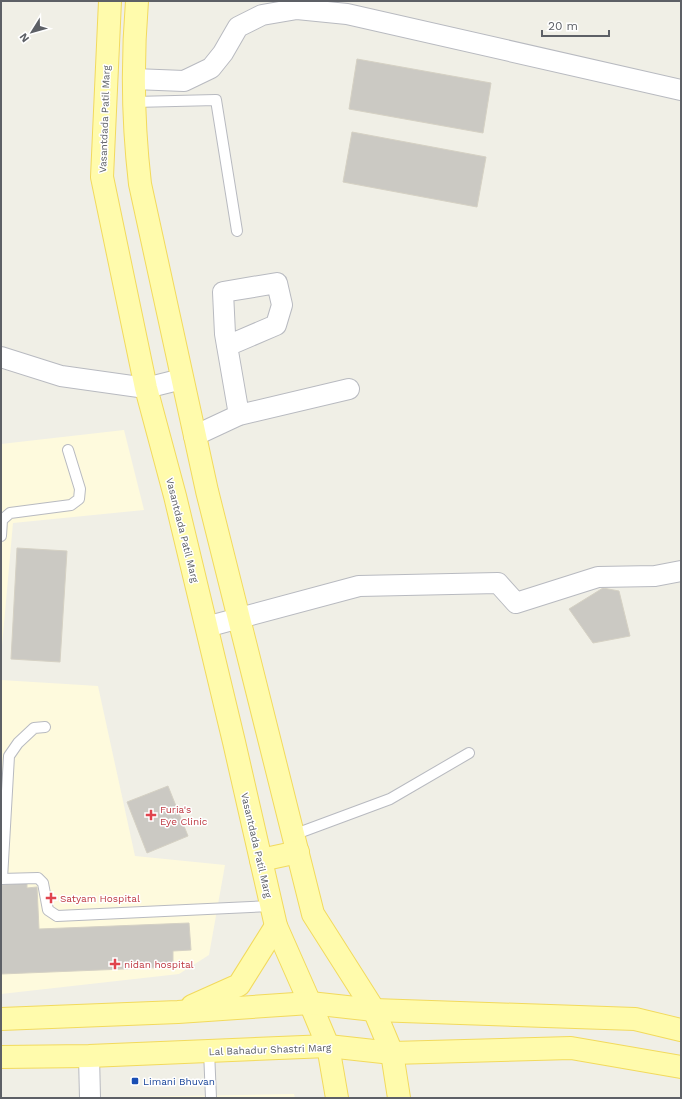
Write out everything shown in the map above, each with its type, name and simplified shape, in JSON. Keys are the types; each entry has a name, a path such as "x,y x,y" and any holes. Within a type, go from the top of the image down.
{"main road":[{"path":"109,7 136,9 134,44 134,102 136,146 140,184 207,491 313,914 374,1010 392,1053 399,1098"},
{"name":"Vasantdada Patil Marg","path":"109,7 102,177 146,388 175,496 274,916 328,1046 337,1098"},
{"path":"175,496 207,491"},
{"path":"234,742 268,735"},
{"path":"261,860 295,844"},
{"path":"178,1012 239,985 274,916"},
{"path":"1,1019 178,1012 310,1004 374,1010 635,1019 681,1030"},
{"name":"Lal Bahadur Shastri Marg","path":"1,1057 89,1056 328,1046 392,1053 571,1048 681,1067"}],"street":[{"path":"134,79 184,81 211,68 223,53 238,27 262,15 297,9 347,14 681,90"},
{"path":"227,346 240,415"},
{"path":"1,357 61,376 146,388 182,379"},
{"path":"194,436 240,415 349,389"},
{"path":"206,627 359,586 498,583 516,603 598,577 655,576 681,571"},
{"path":"89,1056 90,1098"}],"lane":[{"path":"134,102 216,100 237,231"},
{"path":"1,536 2,520 10,513 71,505 79,499 80,489 68,450"},
{"path":"45,727 34,728 18,743 9,756 1,879 38,878 43,883 48,910 57,916 274,916"},
{"path":"295,844 390,799 469,753"},
{"path":"209,1051 211,1098"}],"shaded area":[{"path":"124,430 144,510 13,523 1,657 1,444"},
{"path":"1,680 98,686 135,856 225,865 209,955 179,974 1,994"},
{"name":"Limani Bhuvan","path":"294,1094 295,1098 116,1097"}],"building":[{"path":"357,59 491,83 483,133 349,109"},
{"path":"352,132 486,157 477,207 343,182"},
{"path":"17,548 67,551 60,662 11,659"},
{"path":"603,588 619,591 630,636 593,643 569,609"},
{"path":"168,786 188,836 147,853 127,802"},
{"path":"27,883 27,888 37,887 39,929 189,923 191,950 173,951 173,967 1,974 1,885"}],"place":[{"name":"Furia's Eye Clinic","path":"151,815"},
{"name":"Satyam Hospital","path":"51,898"},
{"name":"nidan hospital","path":"115,964"},
{"name":"Limani Bhuvan","path":"135,1081"}]}
